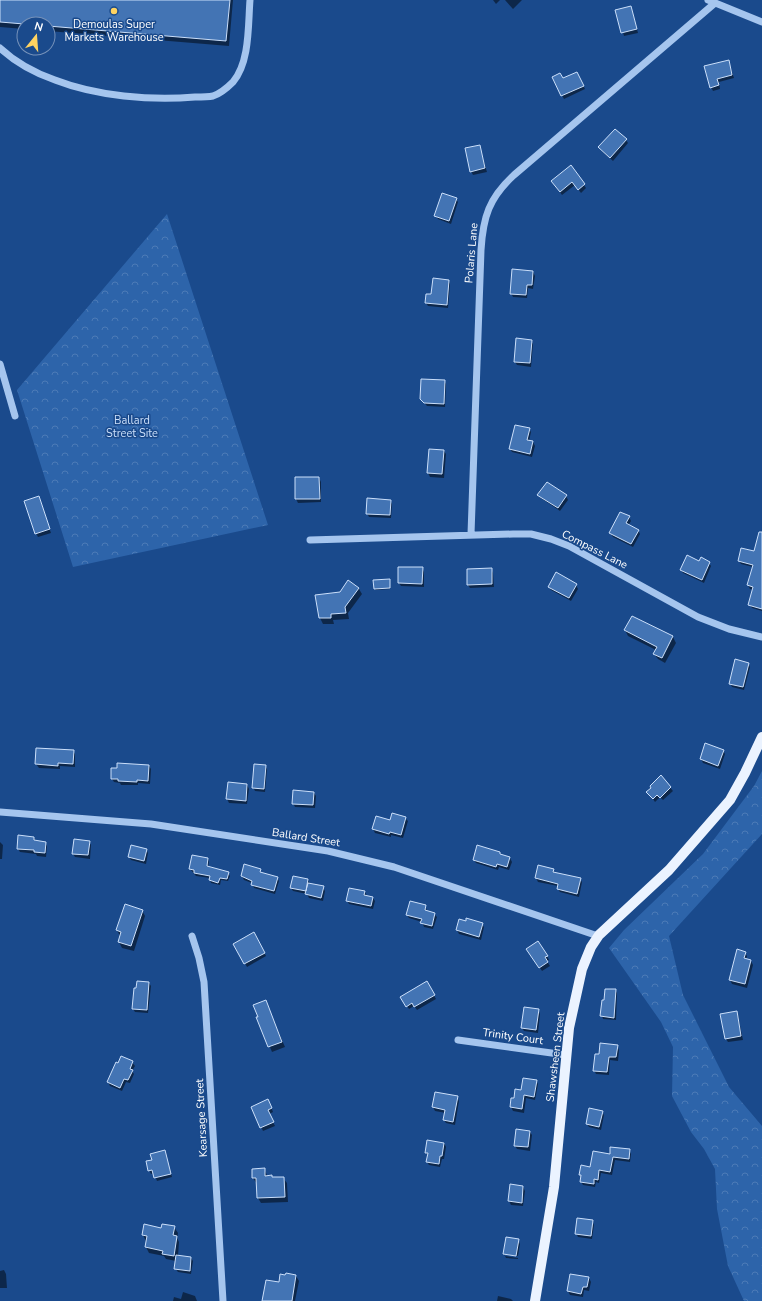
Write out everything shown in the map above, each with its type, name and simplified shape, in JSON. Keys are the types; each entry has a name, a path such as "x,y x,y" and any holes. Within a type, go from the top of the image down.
{"main road":[{"name":"Shawsheen Street","path":"535,1301 554,1187 569,1028 582,969 591,947 598,936 670,870 730,800 746,773 762,737"}],"street":[{"path":"0,48 23,65 54,80 87,90 128,96 179,98 213,96 229,85 238,75 242,67 250,0"},
{"path":"712,1 762,22"},
{"name":"Polaris Lane","path":"471,534 481,250 485,219 491,203 501,188 514,175 712,1"},
{"path":"0,364 15,416"},
{"name":"Compass Lane","path":"310,540 471,534 531,534 551,539 586,555 698,617 729,629 762,637"},
{"name":"Ballard Street","path":"0,812 151,824 328,851 401,869 598,936"},
{"name":"Kearsage Street","path":"192,936 199,958 204,982 222,1301"},
{"name":"Trinity Court","path":"458,1040 566,1054"}],"green space":[{"name":"Ballard Street Site","path":"167,214 268,525 73,567 17,390"},
{"path":"762,771 762,834 669,936 683,995 729,1087 762,1126 762,1301 744,1301 728,1266 717,1209 715,1169 704,1149 691,1132 672,1096 673,1047 661,1022 609,948 624,930 703,854 754,786"}],"building":[{"name":"Demoulas Super Markets Warehouse","path":"0,0 230,0 226,41 56,27 56,16 16,16 16,23 0,22"},
{"path":"631,6 637,29 621,33 615,10"},
{"path":"729,60 732,75 717,79 719,85 710,88 704,66"},
{"path":"577,72 584,86 561,96 552,77 560,73 563,78"},
{"path":"615,129 627,139 610,158 598,147"},
{"path":"480,145 485,168 470,172 465,148"},
{"path":"571,165 585,184 578,190 572,182 560,192 551,181"},
{"path":"442,193 457,198 449,221 434,216"},
{"path":"512,269 533,271 532,285 527,285 526,295 510,294"},
{"path":"433,278 449,280 447,305 425,303 426,294 431,294"},
{"path":"516,338 532,340 530,363 514,362"},
{"path":"421,379 445,380 444,404 424,403 420,399"},
{"path":"515,425 530,428 527,440 533,441 530,454 509,449"},
{"path":"429,449 444,450 442,474 427,473"},
{"path":"295,477 319,477 320,499 295,499"},
{"path":"547,482 567,495 558,508 537,495"},
{"path":"39,496 50,529 35,534 24,501"},
{"path":"367,498 391,500 390,515 366,514"},
{"path":"620,512 630,516 626,523 639,530 631,544 609,533"},
{"path":"759,532 762,532 762,609 748,605 753,587 747,585 753,565 738,561 741,548 754,551"},
{"path":"687,555 699,561 701,557 710,562 702,580 680,570"},
{"path":"398,567 423,567 422,584 398,583"},
{"path":"492,568 492,584 467,585 467,569"},
{"path":"556,572 577,584 569,598 548,587"},
{"path":"390,579 390,588 374,589 373,580"},
{"path":"348,580 359,588 345,607 346,613 331,614 331,618 319,618 315,595 340,592"},
{"path":"632,616 673,636 662,658 653,654 657,647 624,630"},
{"path":"735,659 749,663 743,687 729,684"},
{"path":"705,743 724,750 718,766 700,759"},
{"path":"36,748 74,750 73,764 58,763 58,766 35,764"},
{"path":"117,763 149,765 148,781 118,781 118,779 111,779 111,768 117,768"},
{"path":"254,764 266,765 264,789 252,788"},
{"path":"661,775 671,787 660,798 657,795 653,799 646,792"},
{"path":"228,782 247,784 246,801 226,799"},
{"path":"293,790 314,792 313,805 292,804"},
{"path":"392,813 406,817 401,835 390,832 389,834 372,829 376,816 390,820"},
{"path":"18,835 34,837 34,840 46,842 45,853 34,852 34,850 17,849"},
{"path":"74,839 90,841 88,855 72,854"},
{"path":"131,845 147,849 144,861 128,857"},
{"path":"477,845 500,852 500,854 510,857 507,867 497,864 496,867 473,860"},
{"path":"192,855 208,858 207,866 229,872 227,879 220,878 218,883 209,880 210,876 194,873 194,870 189,869"},
{"path":"244,864 261,869 260,872 278,877 274,891 251,885 252,881 241,876"},
{"path":"538,865 554,869 553,872 581,878 577,894 557,889 558,884 535,878"},
{"path":"293,876 308,879 306,891 290,888"},
{"path":"308,883 324,886 321,898 305,894"},
{"path":"349,888 365,891 364,895 373,897 371,906 346,901"},
{"path":"410,901 426,905 425,910 435,913 432,926 420,923 422,919 406,915"},
{"path":"125,904 143,910 131,946 118,942 121,932 116,930"},
{"path":"466,918 483,923 479,937 456,930 459,919 466,921"},
{"path":"254,932 265,953 244,964 233,944"},
{"path":"538,941 548,956 545,957 548,962 539,968 526,949"},
{"path":"737,949 746,952 744,958 751,960 745,984 729,980"},
{"path":"137,981 149,982 147,1010 132,1009 134,988 136,988"},
{"path":"427,981 435,995 414,1007 412,1003 406,1007 400,997"},
{"path":"605,989 616,989 614,1018 600,1016"},
{"path":"266,1000 282,1042 268,1047 256,1017 258,1017 253,1005"},
{"path":"524,1007 539,1009 536,1030 521,1028"},
{"path":"737,1011 741,1036 725,1039 720,1014"},
{"path":"600,1043 618,1045 616,1057 609,1057 607,1072 593,1071 595,1054 599,1054"},
{"path":"121,1056 133,1061 130,1069 133,1070 128,1080 124,1079 120,1088 107,1082 116,1062 118,1063"},
{"path":"523,1078 537,1080 534,1097 524,1095 522,1109 510,1107 511,1098 514,1098 515,1089 521,1090"},
{"path":"435,1092 458,1096 453,1122 443,1120 445,1110 432,1107"},
{"path":"268,1099 272,1108 268,1110 274,1122 260,1128 251,1107"},
{"path":"589,1108 603,1111 599,1127 586,1124"},
{"path":"516,1129 530,1131 528,1147 514,1146"},
{"path":"427,1140 444,1143 439,1164 426,1162 428,1153 425,1153"},
{"path":"610,1147 630,1149 629,1159 613,1157 610,1172 599,1170 598,1180 594,1179 594,1184 580,1182 581,1175 579,1175 581,1165 590,1167 593,1151 610,1154"},
{"path":"165,1150 171,1174 154,1178 152,1170 148,1171 146,1161 152,1160 150,1154"},
{"path":"265,1168 265,1176 272,1175 272,1177 284,1177 285,1197 257,1198 256,1178 252,1178 252,1169"},
{"path":"510,1184 523,1186 522,1203 508,1201"},
{"path":"577,1218 593,1220 591,1236 575,1234"},
{"path":"144,1224 161,1228 162,1224 175,1226 173,1235 177,1236 174,1256 162,1254 163,1251 145,1247 147,1236 142,1235"},
{"path":"506,1237 519,1239 516,1256 503,1254"},
{"path":"176,1255 191,1257 190,1271 174,1269"},
{"path":"286,1273 296,1275 292,1301 262,1301 266,1280 279,1282 280,1274 285,1275"},
{"path":"570,1274 589,1277 587,1287 583,1287 581,1294 567,1291"}],"place":[{"name":"Demoulas Super Markets Warehouse","path":"114,11"}]}
